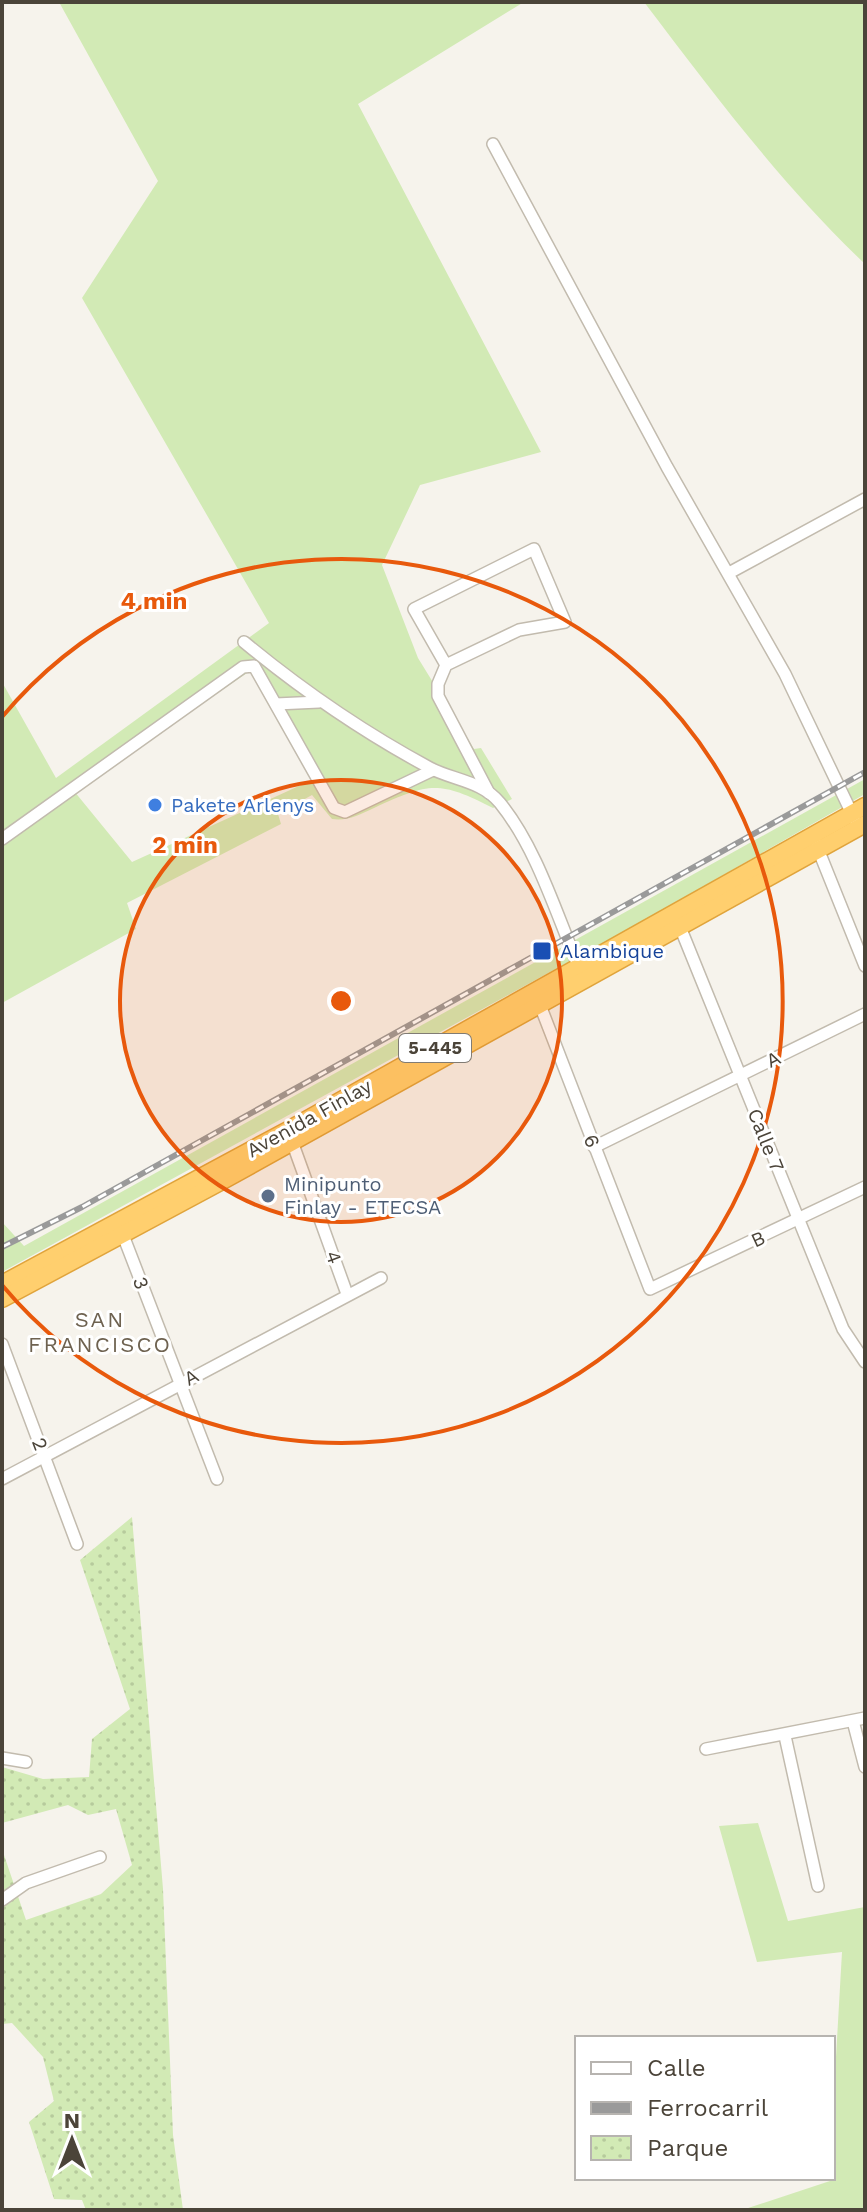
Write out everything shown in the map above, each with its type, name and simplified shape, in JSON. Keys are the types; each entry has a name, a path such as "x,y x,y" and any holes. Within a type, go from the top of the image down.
{"highway":[{"name":"Avenida Finlay","path":"2,1284 120,1227 290,1136 860,818"},
{"name":"Avenida Finlay","path":"2,1299 120,1227"}],"street":[{"path":"493,144 667,467 785,674 860,818"},
{"path":"729,573 865,499"},
{"path":"446,665 414,609 534,549 565,622 519,630 446,665 438,684 438,696 489,793"},
{"path":"244,642 321,702 433,770 463,779 489,793 500,803 528,851 582,974"},
{"path":"2,839 243,667 254,666 334,808 345,812 433,770"},
{"path":"276,704 321,702"},
{"path":"815,843 865,966"},
{"name":"Calle 7","path":"678,920 843,1329 865,1362"},
{"name":"6","path":"538,999 650,1289"},
{"name":"A","path":"594,1147 865,1014"},
{"name":"4","path":"290,1136 347,1294"},
{"name":"B","path":"650,1289 865,1187"},
{"name":"3","path":"120,1227 217,1479"},
{"name":"A","path":"2,1479 381,1278"},
{"name":"2","path":"2,1344 77,1544"},
{"path":"706,1749 859,1720 865,1767"},
{"path":"785,1736 818,1886"},
{"path":"2,1758 26,1762"},
{"path":"2,1900 26,1883 100,1857"}],"green space":[{"path":"59,2 524,2 358,104 541,452 420,485 382,565 418,658 474,749 481,748 512,799 493,808 459,793 434,788 408,794 358,815 332,819 312,795 278,814 281,824 127,903 136,929 2,1003 2,682 56,778 269,623 82,298 158,181","holes":["250,671 312,780 132,862 74,791"]},
{"path":"644,2 865,2 865,264 777,170"},
{"path":"865,779 865,794 634,926 2,1272 2,1222 24,1246"},
{"path":"132,1517 163,1889 173,2135 183,2210 86,2210 82,2200 54,2199 29,2122 54,2101 43,2057 12,2023 2,2024 2,1849 26,1920 101,1894 132,1865 116,1809 88,1815 68,1805 2,1823 2,1767 43,1779 89,1777 92,1739 130,1709 80,1560"},
{"path":"758,1823 788,1921 865,1907 865,2210 742,2210 836,2179 836,2057 842,1952 757,1962 719,1826"}],"waterway":[{"path":"865,1949 865,1995"}],"railway":[{"path":"2,1247 82,1207 865,772"}],"place":[{"name":"Pakete Arlenys","path":"155,805"},
{"name":"Alambique","path":"542,951"},
{"name":"Minipunto Finlay - ETECSA","path":"268,1196"}],"district":[{"name":"SAN FRANCISCO","path":"100,1332"}]}
